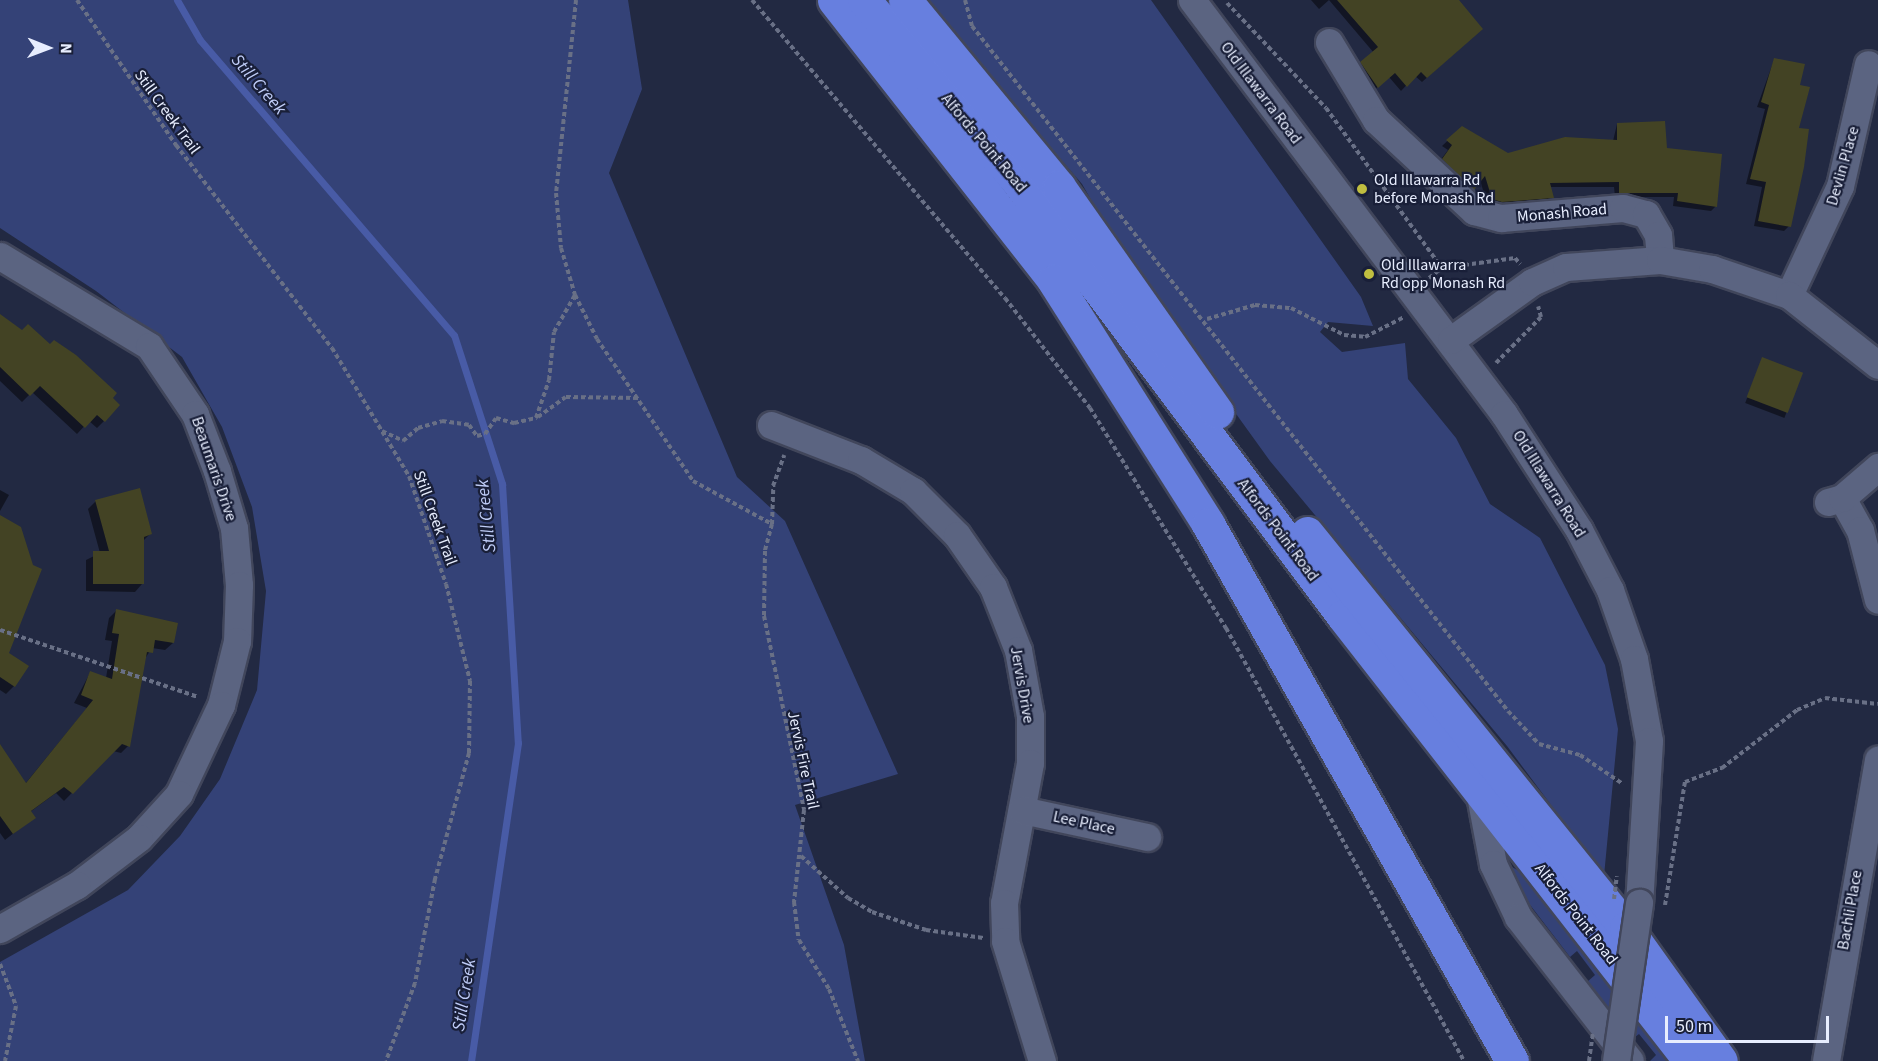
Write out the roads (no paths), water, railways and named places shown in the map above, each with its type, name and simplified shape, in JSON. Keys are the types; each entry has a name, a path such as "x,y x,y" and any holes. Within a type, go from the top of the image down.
{"highway":[{"path":"834,0 1054,280 1209,524 1512,1061"},
{"name":"Alfords Point Road","path":"864,0 1020,184 1478,788 1690,1061"},
{"name":"Alfords Point Road","path":"906,0 1059,187 1250,461 1626,928 1721,1061"}],"street":[{"name":"Old Illawarra Road","path":"1192,0 1451,340 1579,530 1624,625 1644,702 1651,774 1652,906 1616,1061"},
{"name":"Monash Road","path":"1329,42 1376,120 1474,211 1501,218 1623,208 1646,214 1658,235 1660,260"},
{"name":"Devlin Place","path":"1789,296 1840,186 1868,64"},
{"name":"Beaumaris Drive","path":"0,256 148,346 195,414 234,528 237,641 221,705 179,794 139,838 77,885 0,929"},
{"path":"1451,340 1532,282 1601,261 1660,260 1712,268 1789,296 1878,365"},
{"name":"Jervis Drive","path":"771,425 861,460 913,491 957,535 993,587 1018,650 1030,717 1022,810 1004,903 1005,941 1042,1061"},
{"path":"1878,467 1835,500 1860,530 1878,600"},
{"name":"Bachli Place","path":"1826,1061 1878,759"},
{"path":"1478,788 1492,864 1518,916 1630,1061"},
{"name":"Lee Place","path":"1022,810 1147,837"}],"waterway":[{"name":"Still Creek","path":"177,0 200,40 454,335 502,484 518,743 471,1061"}],"place":[{"name":"Old Illawarra Rd before Monash Rd","path":"1362,189"},
{"name":"Old Illawarra Rd opp Monash Rd","path":"1369,274"}]}
